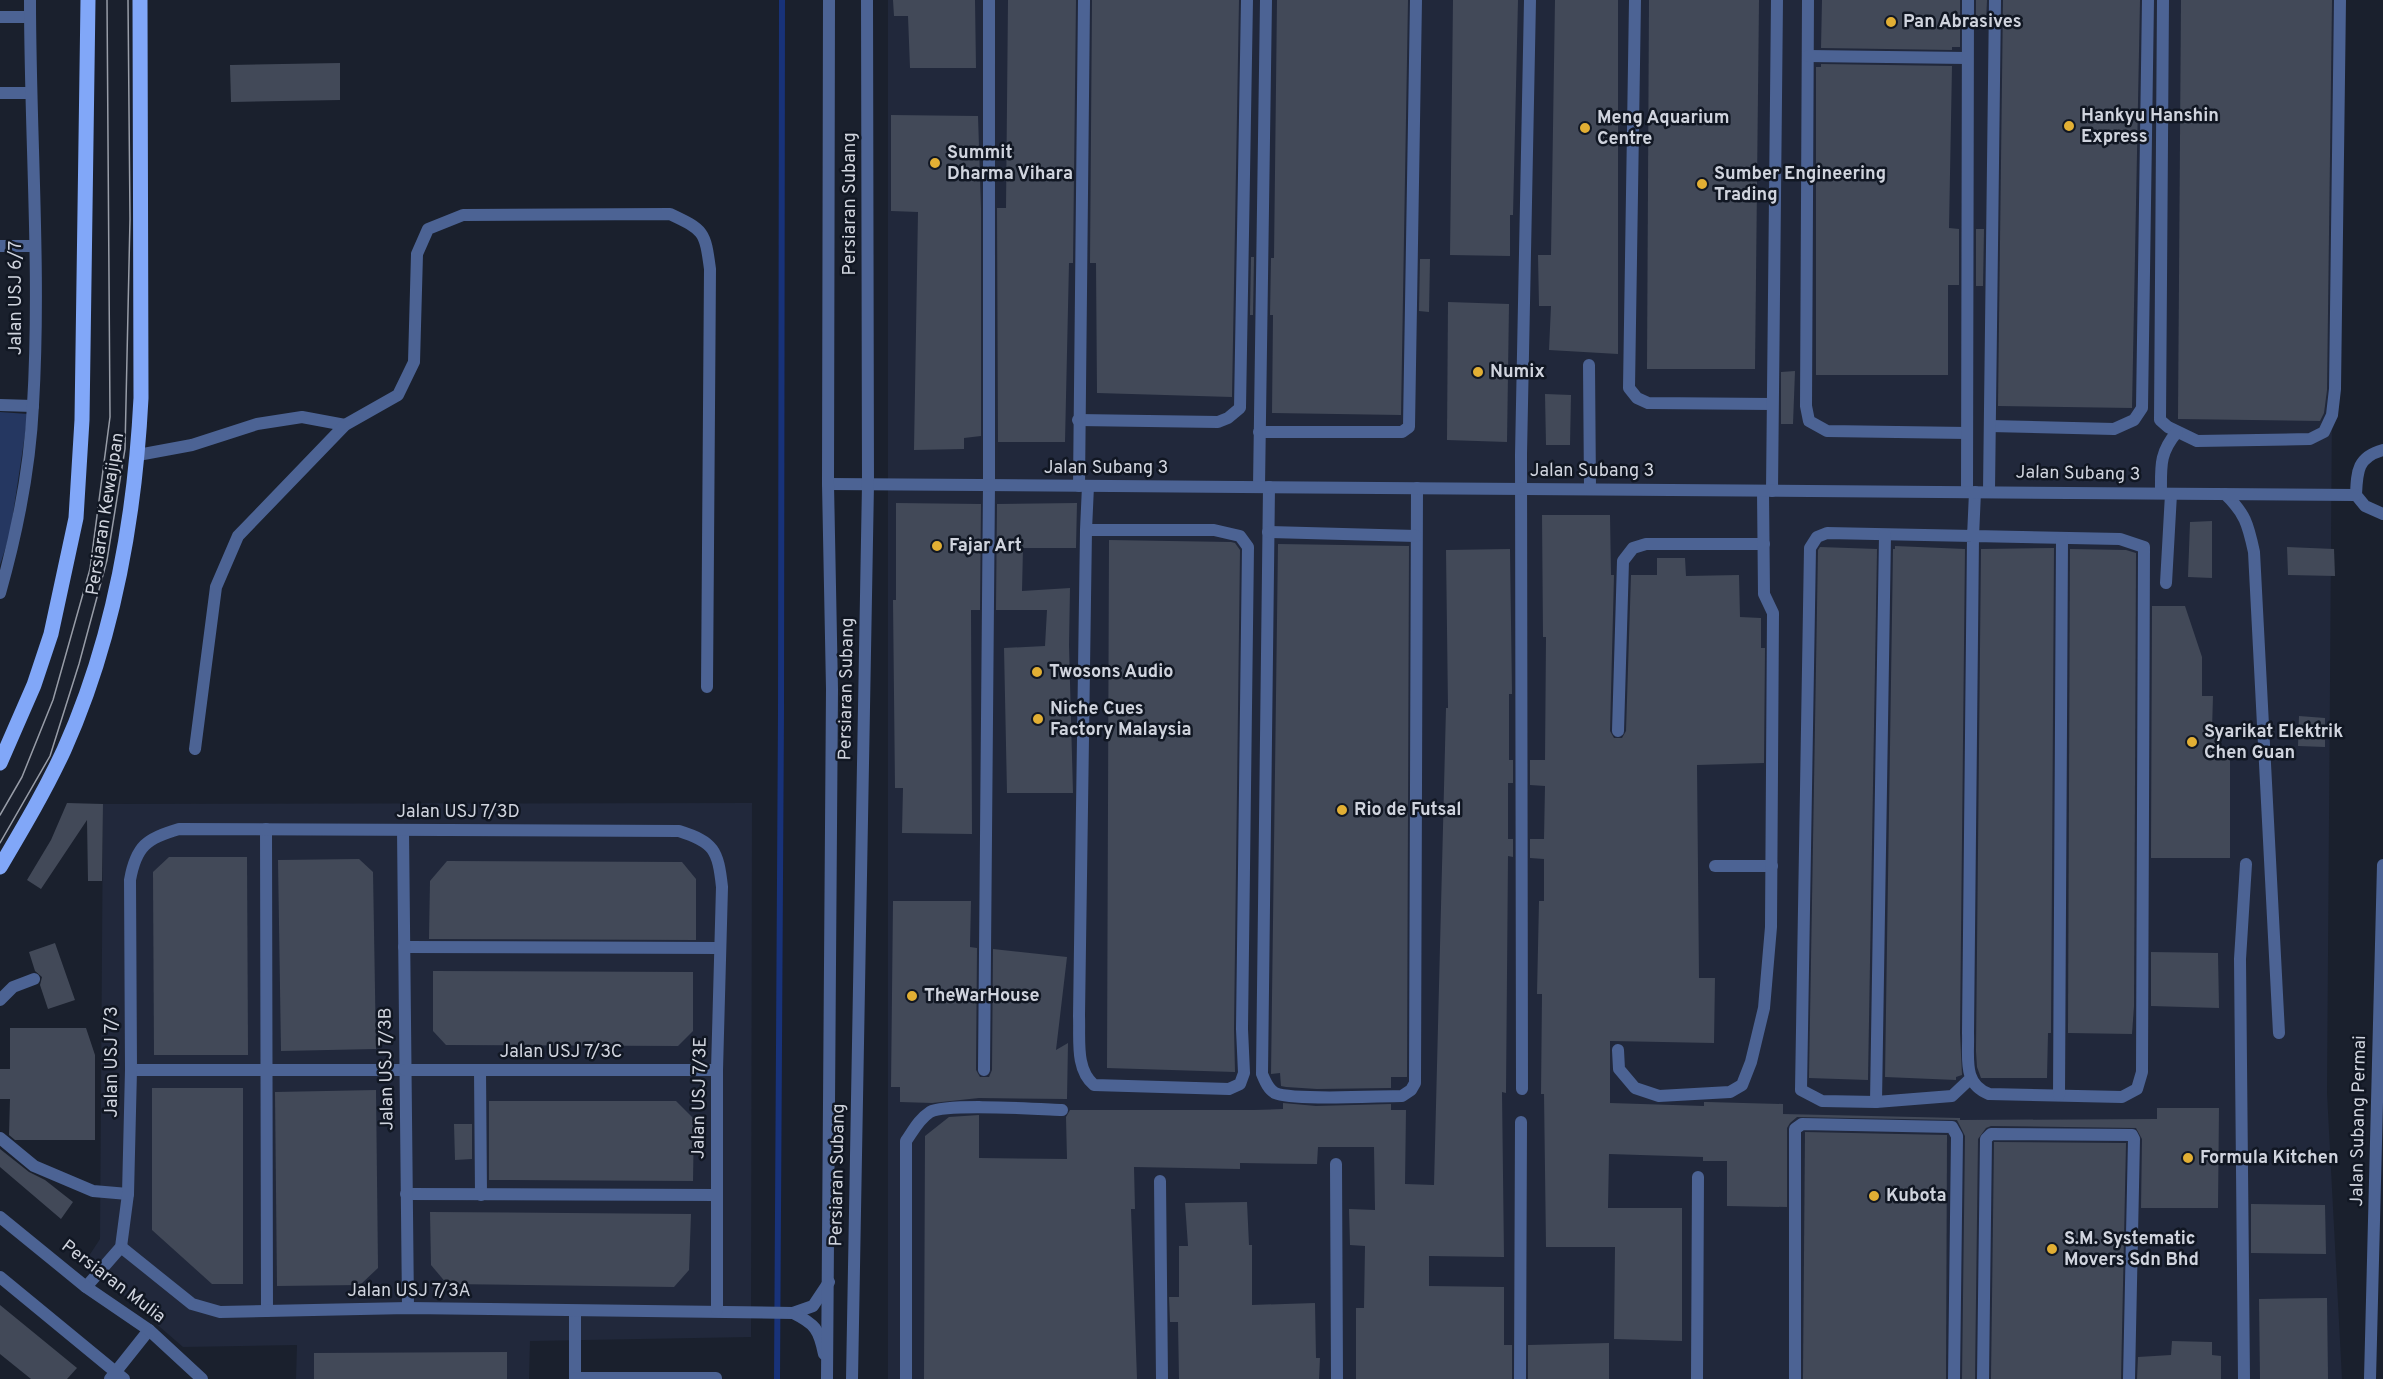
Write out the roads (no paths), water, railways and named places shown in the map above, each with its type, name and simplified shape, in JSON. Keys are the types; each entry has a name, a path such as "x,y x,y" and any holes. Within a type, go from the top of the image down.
{"main road":[{"name":"Persiaran Kewajipan","path":"0,763 30,696 51,634 76,518 82,420 88,0"},
{"name":"Persiaran Kewajipan","path":"0,867 34,810 64,748 89,684 110,616 138,455 141,398 140,0"}],"street":[{"name":"Jalan USJ 6/7","path":"0,593 18,514 33,406 35,246 30,93 30,0"},
{"name":"Persiaran Subang","path":"827,1373 832,689 828,484 829,0"},
{"name":"Persiaran Subang","path":"852,1379 868,484 867,0"},
{"path":"984,1070 989,0"},
{"path":"1084,0 1078,420 1086,530 1079,1016 1081,1065 1085,1078 1094,1085 1229,1089 1240,1084 1244,1073 1242,1029 1248,547 1240,536 1215,530 1086,530"},
{"path":"1078,420 1218,422 1228,418 1240,408 1247,0"},
{"path":"1266,0 1259,432 1268,532 1262,1074 1272,1090 1293,1096 1402,1096 1411,1090 1415,1083 1417,488"},
{"path":"1259,432 1402,432 1409,427 1416,0"},
{"path":"1522,1089 1521,489 1530,0"},
{"path":"1635,0 1629,388 1637,398 1648,403 1772,404"},
{"path":"1618,1050 1619,1069 1635,1088 1659,1096 1730,1092 1742,1085 1751,1062 1764,1008 1771,927 1772,866 1773,613 1764,594 1764,544 1772,404 1777,0"},
{"path":"1808,0 1806,406 1809,421 1827,431 1967,433"},
{"path":"1968,0 1967,433 1973,537 1968,1033 1970,1079 1978,1090 1989,1094 2122,1097 2137,1089 2142,1072 2144,547 2120,539 1973,537 1827,533 1817,537 1810,548 1800,1090 1822,1101 1876,1102 1952,1096 1970,1079"},
{"path":"1989,491 1995,0"},
{"path":"1990,426 2114,429 2134,420 2142,408 2148,0"},
{"path":"2163,0 2160,420 2177,432 2197,441 2310,439 2324,432 2332,415 2335,377 2340,0"},
{"path":"0,17 30,17"},
{"path":"1808,56 1967,58"},
{"path":"0,93 30,93"},
{"path":"195,749 216,587 238,536 345,425 398,395 414,362 417,254 428,229 463,215 670,213 697,227 707,244 710,269 707,687"},
{"path":"0,246 35,246"},
{"path":"1589,365 1590,489"},
{"path":"0,405 33,406"},
{"path":"138,455 192,445 257,424 302,417 345,425"},
{"path":"2166,583 2166,494 2162,458 2167,444 2177,432"},
{"path":"2383,450 2373,453 2363,461 2357,472 2356,495 2365,506 2383,514"},
{"name":"Jalan Subang 3","path":"828,484 2356,495"},
{"path":"2225,494 2240,508 2249,528 2254,552 2279,1033"},
{"path":"1268,532 1416,536"},
{"path":"1876,1102 1886,535"},
{"path":"2059,1095 2062,538"},
{"path":"1618,731 1623,561 1633,548 1646,544 1764,544"},
{"name":"Jalan USJ 7/3D","path":"159,834 179,829 679,831 699,837 713,849 720,867 722,886"},
{"path":"266,830 267,1311"},
{"name":"Jalan USJ 7/3B","path":"403,830 408,1308"},
{"name":"Jalan USJ 7/3","path":"121,1247 128,1194 131,1070 130,880 133,859 146,844 159,834"},
{"path":"2244,1379 2240,959 2246,864"},
{"name":"Jalan Subang Permai","path":"2370,1379 2379,1168 2383,865"},
{"path":"1715,866 1772,866"},
{"name":"Jalan USJ 7/3E","path":"717,1310 717,1070 722,886"},
{"path":"404,947 720,948"},
{"path":"0,1000 13,987 34,979"},
{"name":"Jalan USJ 7/3C","path":"131,1070 717,1070"},
{"path":"480,1070 481,1195"},
{"path":"906,1379 906,1141 920,1121 932,1111 952,1108 1062,1110"},
{"path":"1521,1122 1521,1379"},
{"path":"1795,1379 1795,1129 1802,1124 1952,1127 1958,1136 1954,1379"},
{"path":"1983,1379 1986,1139 1991,1134 2132,1136 2134,1139 2129,1379"},
{"path":"0,1138 34,1166 93,1191 128,1194"},
{"path":"1336,1164 1337,1379"},
{"path":"1697,1379 1698,1177"},
{"path":"1160,1181 1162,1379"},
{"path":"406,1194 717,1195"},
{"name":"Persiaran Mulia","path":"0,1217 86,1287 149,1330 202,1379"},
{"path":"86,1287 121,1247"},
{"name":"Jalan USJ 7/3A","path":"121,1247 192,1304 220,1312 408,1308 575,1311 717,1310 793,1313"},
{"path":"0,1277 116,1376 149,1330"},
{"path":"793,1313 813,1306 829,1281"},
{"path":"575,1311 575,1378 716,1378"},
{"path":"793,1313 811,1322 820,1334 827,1373"}],"waterway":[{"path":"777,1379 782,0"}],"tram line":[{"path":"0,815 22,777 53,700 90,569 110,417 107,0"},
{"path":"0,843 50,756 79,664 107,560 125,449 130,219 128,0"}],"place":[{"name":"Pan Abrasives","path":"1891,22"},
{"name":"Hankyu Hanshin Express","path":"2069,126"},
{"name":"Meng Aquarium Centre","path":"1585,128"},
{"name":"Summit Dharma Vihara","path":"935,163"},
{"name":"Sumber Engineering Trading","path":"1702,184"},
{"name":"Numix","path":"1478,372"},
{"name":"Fajar Art","path":"937,546"},
{"name":"Twosons Audio","path":"1037,672"},
{"name":"Niche Cues Factory Malaysia","path":"1038,719"},
{"name":"Syarikat Elektrik Chen Guan","path":"2192,742"},
{"name":"Rio de Futsal","path":"1342,810"},
{"name":"TheWarHouse","path":"912,996"},
{"name":"Formula Kitchen","path":"2188,1158"},
{"name":"Kubota","path":"1874,1196"},
{"name":"S.M. Systematic Movers Sdn Bhd","path":"2052,1249"}]}
